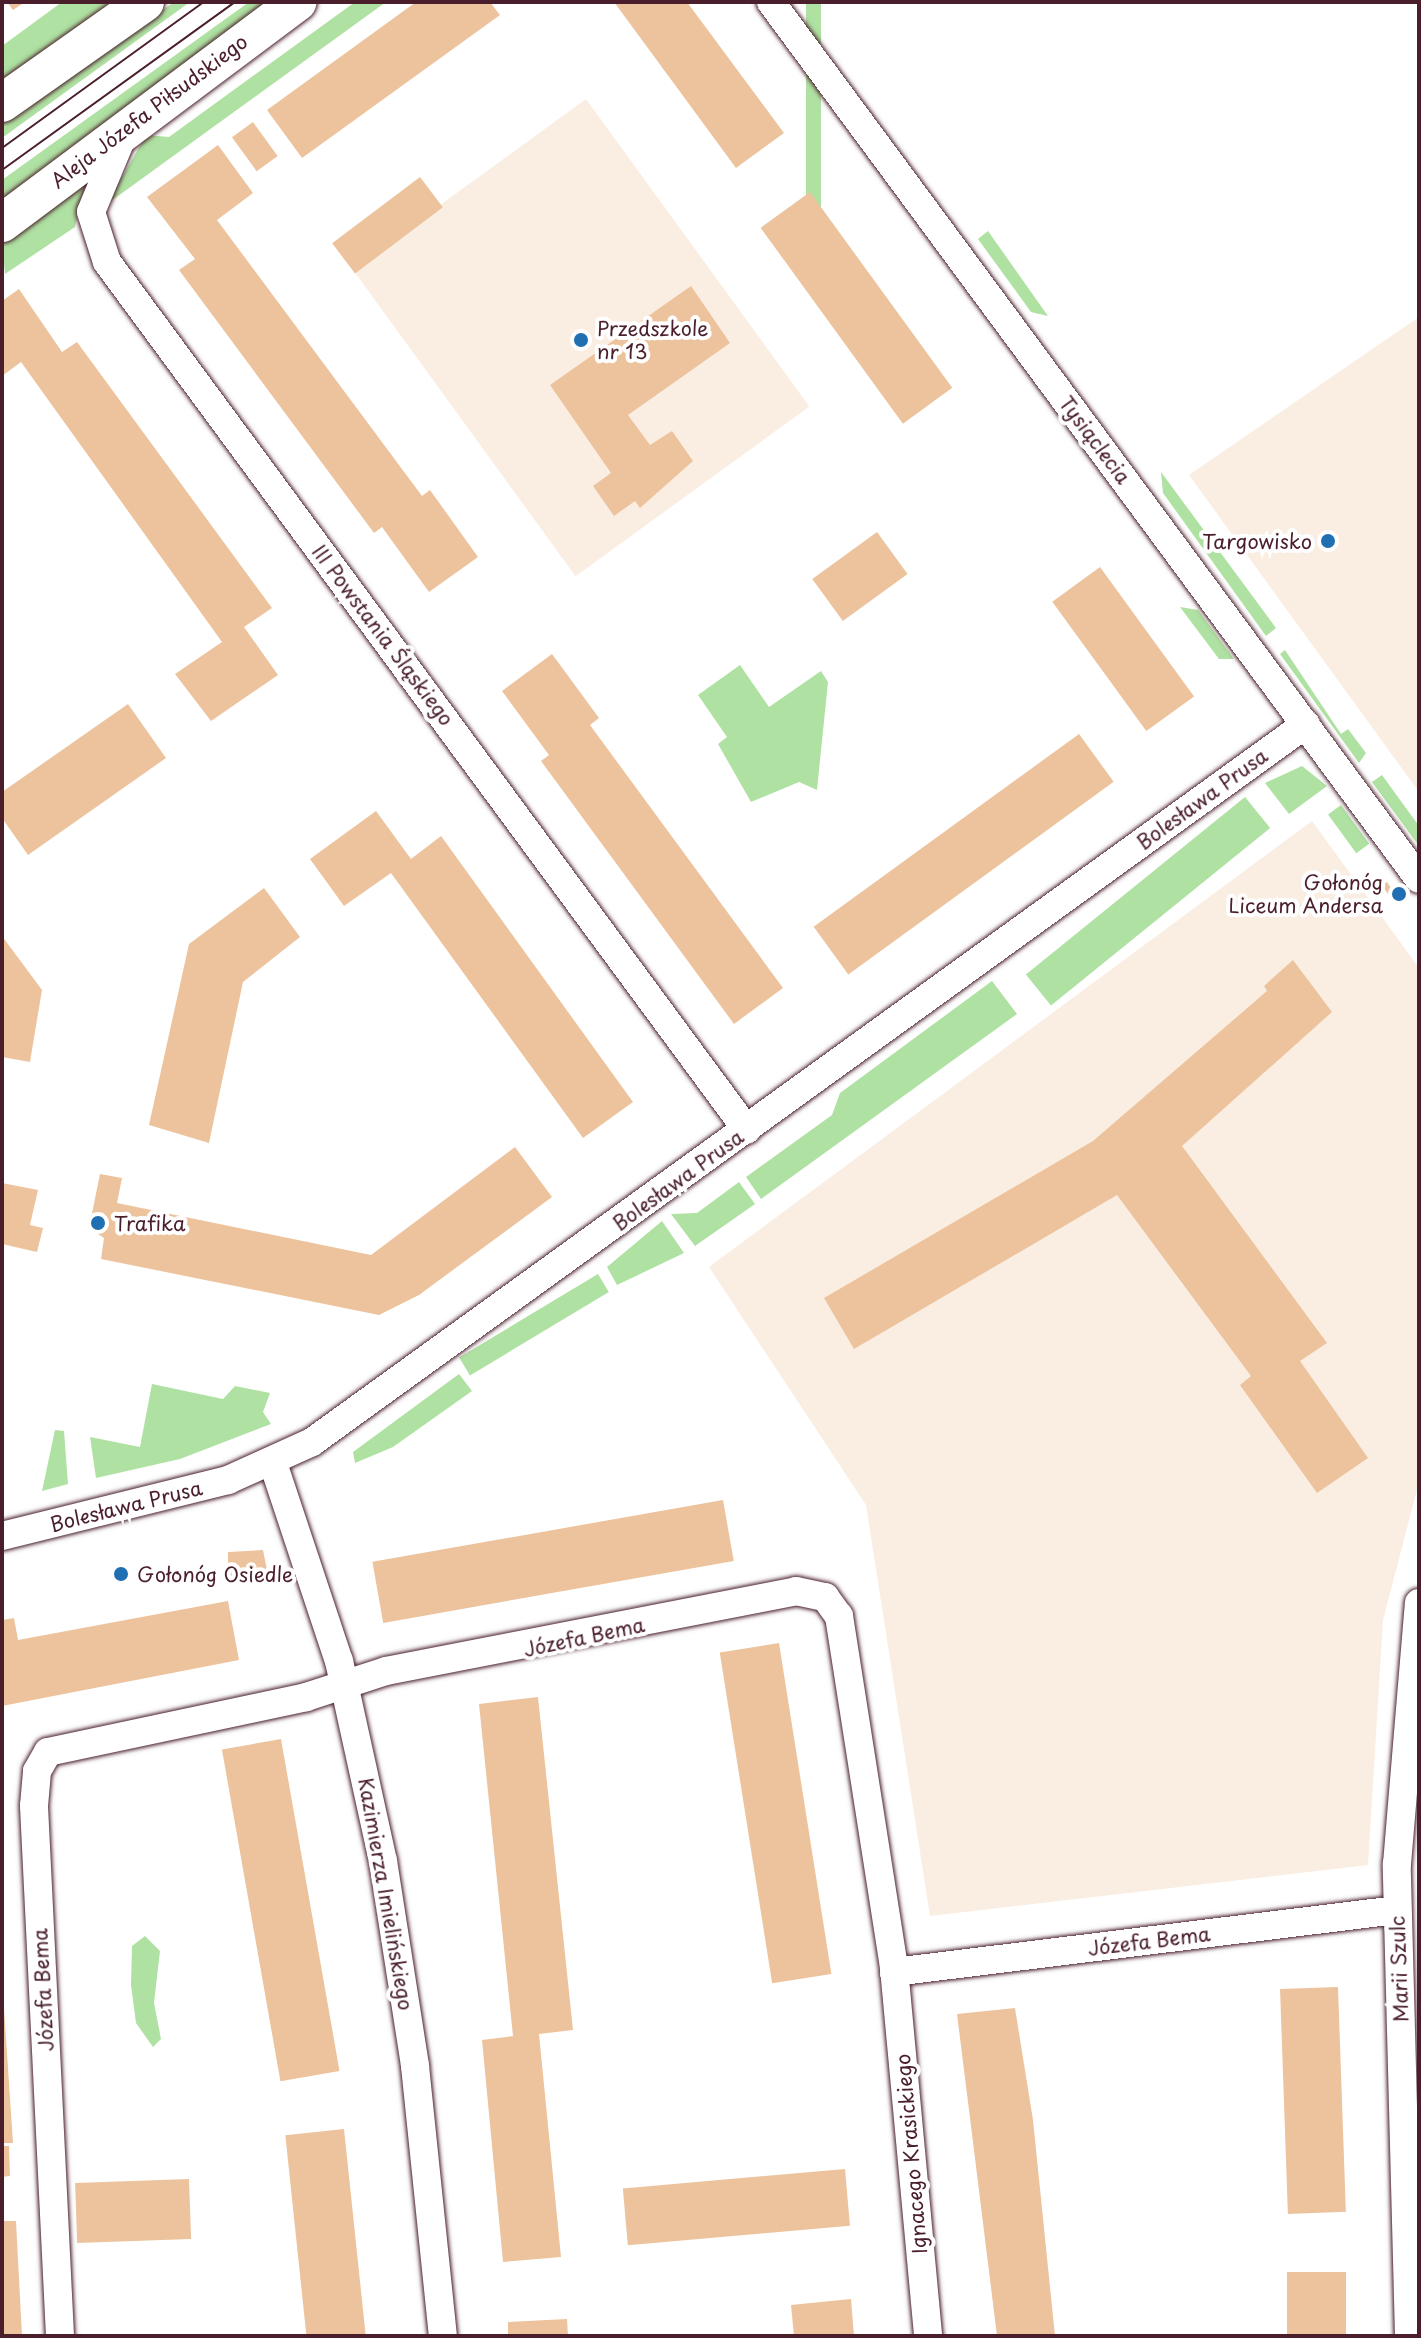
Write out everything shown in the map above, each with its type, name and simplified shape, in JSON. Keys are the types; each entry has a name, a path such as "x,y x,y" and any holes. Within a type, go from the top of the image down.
{"street":[{"path":"2,103 145,2"},
{"name":"Aleja Józefa Piłsudskiego","path":"2,223 129,124 297,2"},
{"name":"Tysiąclecia","path":"771,2 1419,879"},
{"name":"III Powstania Śląskiego","path":"129,124 92,202 92,226 107,262 747,1130"},
{"name":"Bolesława Prusa","path":"2,1536 182,1493 273,1463 385,1392 1306,724"},
{"name":"Kazimierza Imielińskiego","path":"273,1463 309,1555 345,1687 392,1910 443,2336"},
{"name":"Józefa Bema","path":"60,2336 34,1806 40,1760 60,1747 345,1687 386,1671 786,1592 825,1597 839,1616 894,1972 1397,1910"},
{"name":"Marii Szulc","path":"1409,2336 1397,1910 1404,1721 1419,1603"},
{"name":"Ignacego Krasickiego","path":"894,1972 928,2336"}],"shaded area":[{"name":"Przedszkole nr 13","path":"586,99 809,406 576,576 352,269"},
{"name":"Targowisko","path":"1419,317 1419,792 1189,475"},
{"path":"1312,821 1419,968 1419,1482 1383,1620 1368,1865 930,1916 866,1505 709,1267"}],"green space":[{"path":"62,2 111,2 2,82 2,46"},
{"path":"174,2 190,2 2,138 2,123"},
{"path":"249,2 268,2 2,201 2,180"},
{"path":"355,2 386,2 107,204 146,135 169,137"},
{"path":"806,2 821,2 821,208 806,208"},
{"path":"87,178 75,227 5,274 2,244"},
{"path":"988,231 1048,316 1031,312 978,239"},
{"path":"1161,472 1276,628 1266,636 1163,493"},
{"path":"1180,607 1198,610 1234,659 1219,659"},
{"path":"1285,650 1341,734 1348,729 1366,753 1359,763 1280,654"},
{"path":"740,665 769,707 821,671 828,682 817,790 799,782 751,802 718,744 727,737 698,695"},
{"path":"1302,766 1327,786 1289,814 1265,783"},
{"path":"1382,775 1419,826 1419,846 1372,782"},
{"path":"1245,797 1270,828 1051,1006 1026,974"},
{"path":"1341,805 1369,844 1356,853 1328,814"},
{"path":"992,981 1017,1014 761,1199 746,1177 832,1115 840,1093"},
{"path":"739,1182 755,1204 695,1246 671,1214 697,1213"},
{"path":"662,1221 684,1253 617,1285 607,1267"},
{"path":"598,1274 609,1292 470,1375 459,1357"},
{"path":"459,1374 472,1391 393,1447 355,1463 353,1452"},
{"path":"152,1384 223,1399 235,1386 270,1393 263,1412 271,1424 180,1459 96,1478 90,1437 140,1447"},
{"path":"55,1430 64,1431 68,1484 42,1491"},
{"path":"145,1936 160,1951 154,2003 161,2039 153,2047 136,2023 131,1985 132,1946"}],"building":[{"path":"7,2 25,2 13,10"},
{"path":"416,2 490,2 500,15 302,158 267,110"},
{"path":"614,2 687,2 784,133 736,168"},
{"path":"253,122 278,156 257,171 232,137"},
{"path":"218,145 253,193 217,220 422,496 430,490 478,557 429,592 382,527 374,533 179,270 195,259 147,197"},
{"path":"420,177 443,207 355,274 332,243"},
{"path":"810,192 952,388 903,424 761,228"},
{"path":"691,286 730,343 628,415 650,445 672,431 693,461 640,508 635,501 614,516 593,486 611,473 550,385"},
{"path":"19,289 62,352 77,342 272,608 244,627 278,675 211,721 175,674 222,642 21,362 2,376 2,301"},
{"path":"877,532 908,574 843,621 812,579"},
{"path":"1100,567 1194,696 1146,731 1052,602"},
{"path":"552,654 599,718 590,725 783,988 734,1024 541,761 549,755 502,691"},
{"path":"128,704 166,758 28,855 2,818 2,792"},
{"path":"1079,734 1114,782 848,975 814,927"},
{"path":"376,811 411,859 441,836 633,1102 583,1138 391,873 344,906 310,859"},
{"path":"1387,882 1397,897 1392,900 1382,885"},
{"path":"264,888 300,937 243,982 209,1143 149,1125 189,944"},
{"path":"2,936 42,990 30,1062 2,1057"},
{"path":"1293,960 1332,1012 1182,1146 1327,1343 1300,1361 1368,1458 1317,1493 1240,1385 1251,1376 1117,1195 854,1349 824,1298 1093,1141 1267,991 1264,986"},
{"path":"515,1147 552,1197 419,1295 379,1315 101,1259 104,1238 89,1228 100,1174 122,1178 117,1203 371,1255"},
{"path":"2,1183 38,1190 30,1225 43,1228 37,1252 2,1244"},
{"path":"723,1500 734,1561 383,1623 372,1562"},
{"path":"263,1550 267,1570 228,1578 228,1552"},
{"path":"228,1601 239,1660 2,1706 2,1620 14,1618 18,1640"},
{"path":"779,1643 831,1974 772,1983 720,1652"},
{"path":"538,1697 573,2030 539,2034 561,2257 503,2262 482,2040 513,2036 479,1704"},
{"path":"281,1739 340,2071 280,2081 222,1749"},
{"path":"2,1978 13,2143 2,2143"},
{"path":"1338,1987 1346,2212 1288,2214 1280,1989"},
{"path":"1015,2008 1033,2120 1055,2336 997,2336 957,2014"},
{"path":"344,2129 366,2336 306,2336 285,2135"},
{"path":"2,2146 9,2146 10,2176 2,2177"},
{"path":"845,2169 850,2226 628,2245 623,2188"},
{"path":"189,2179 191,2239 77,2243 75,2183"},
{"path":"2,2221 16,2221 22,2336 2,2336"},
{"path":"1287,2272 1346,2272 1346,2336 1287,2336"},
{"path":"851,2299 854,2336 794,2336 791,2305"},
{"path":"567,2319 568,2336 508,2336 508,2322"}],"tram line":[{"path":"2,148 204,2"},
{"path":"2,170 235,2"}],"place":[{"name":"Przedszkole nr 13","path":"581,340"},
{"name":"Targowisko","path":"1328,541"},
{"name":"Gołonóg Liceum Andersa","path":"1399,894"},
{"name":"Trafika","path":"98,1223"},
{"name":"Gołonóg Osiedle","path":"121,1574"}]}
